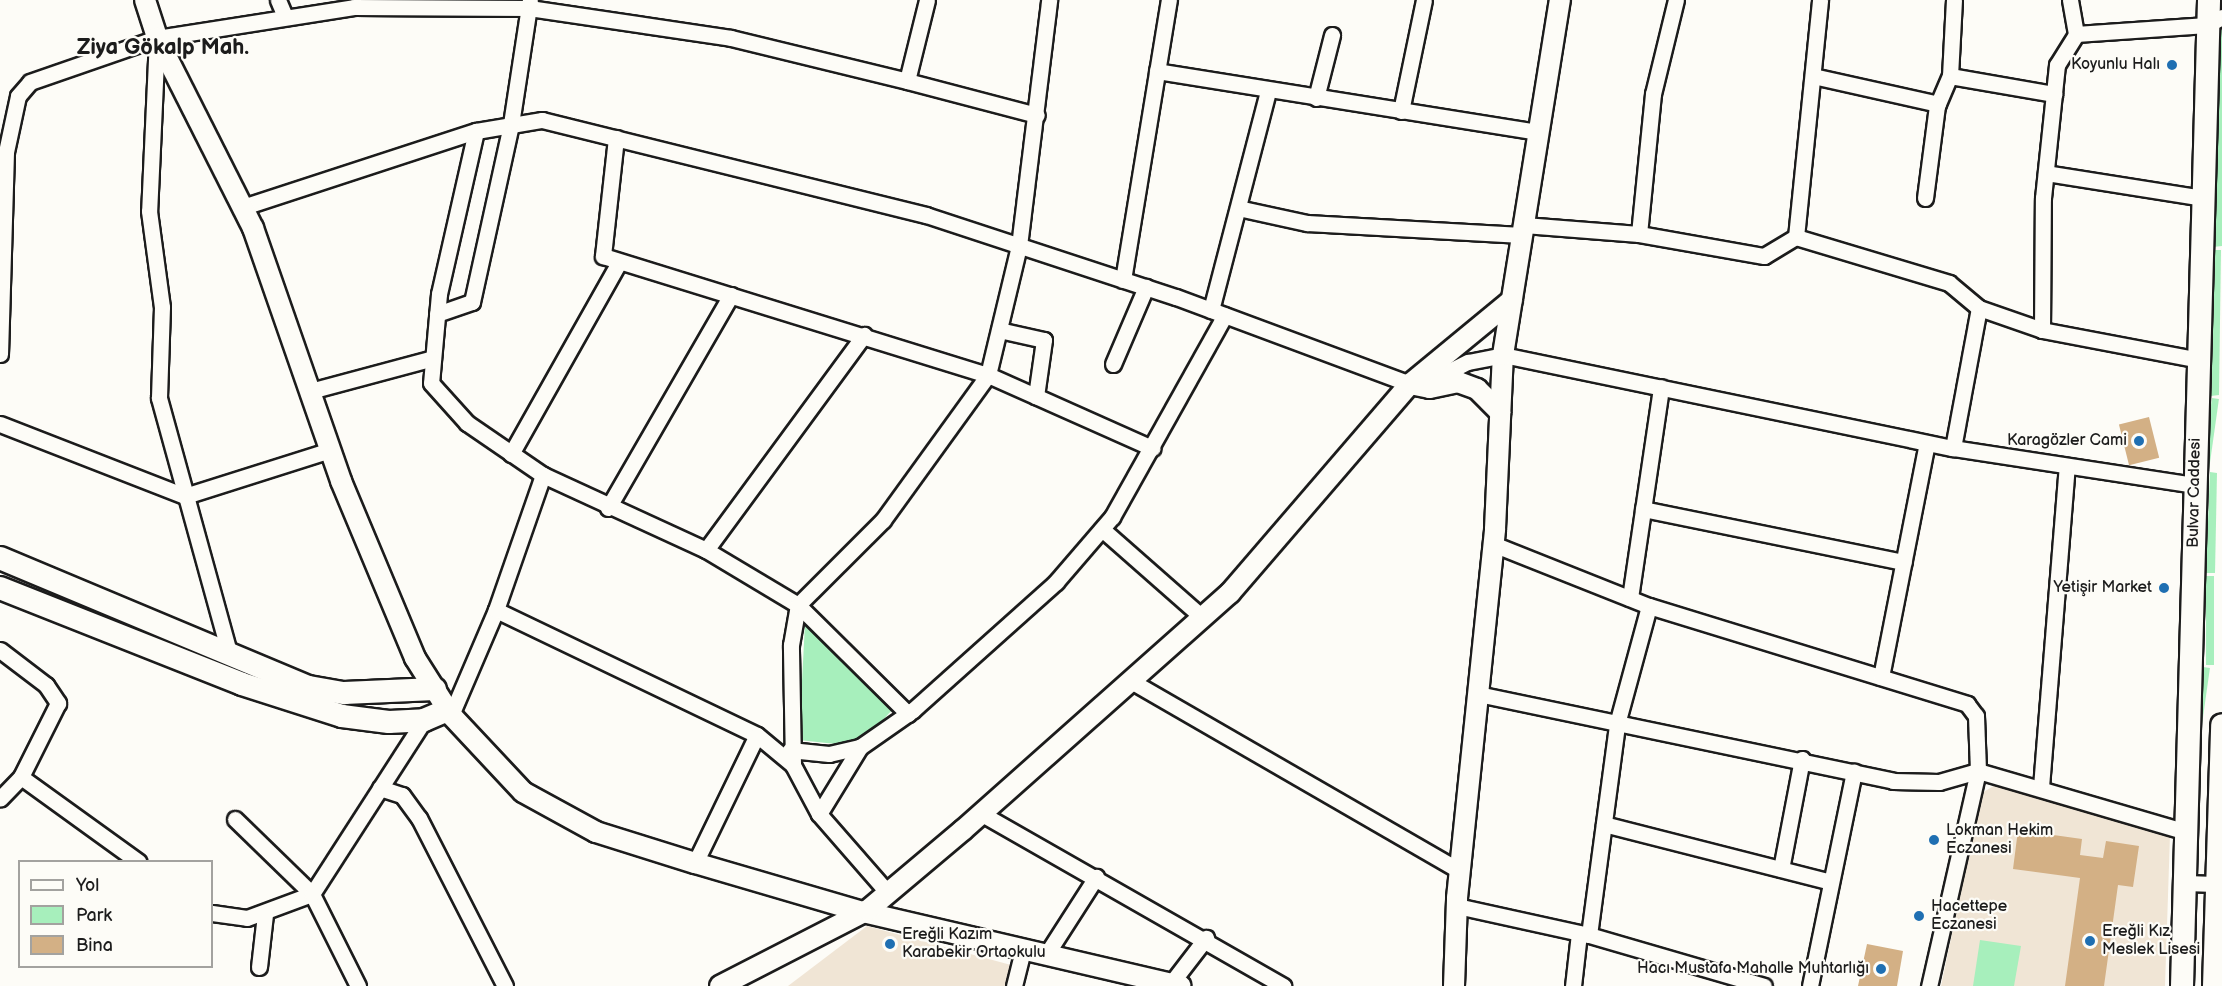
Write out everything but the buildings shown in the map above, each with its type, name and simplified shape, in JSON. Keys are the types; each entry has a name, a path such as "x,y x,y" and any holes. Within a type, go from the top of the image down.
{"main road":[{"name":"Bulvar Caddesi","path":"2182,986 2203,198 2215,21 2209,0"},
{"path":"0,558 309,687 344,693 435,690"},
{"path":"0,588 242,684 342,716 424,720 449,713"},
{"path":"2214,986 2220,884 2222,725"}],"street":[{"path":"145,0 157,38 243,207 330,450 415,658 449,713 523,792 596,832 863,912 1173,985 1206,938"},
{"path":"907,81 927,0"},
{"path":"888,893 819,814 792,757 790,645 798,605 883,520 988,375 1019,246 1049,0"},
{"path":"1124,280 1169,0"},
{"path":"1401,111 1424,0"},
{"path":"1454,986 1460,872 1493,544 1503,355 1560,0"},
{"path":"1639,234 1653,94 1676,0"},
{"path":"1796,237 1820,0"},
{"path":"1925,198 1938,104 1950,76 1954,0"},
{"path":"2042,330 2046,174 2057,65 2076,34 2070,0"},
{"path":"0,354 3,152 18,96 30,82 157,38 281,7 354,4 530,4 731,38 1036,115"},
{"path":"437,314 472,302 511,124 530,4"},
{"path":"2076,34 2215,21"},
{"path":"1316,98 1332,35"},
{"path":"157,38 149,210 162,307 159,398 229,653"},
{"path":"1157,71 1268,91 1539,132"},
{"path":"1813,76 1938,104"},
{"path":"1950,76 2054,94"},
{"path":"496,610 757,735 792,757 829,754 860,747 908,714 1056,582 1102,529 1152,448 1218,312 1238,208 1268,91"},
{"path":"243,207 476,131 542,120 926,215 1218,312 1410,384 1430,388 1458,382 1477,389 1500,412"},
{"path":"476,131 437,314 431,383 467,423 543,476 608,508 706,550 798,605 908,714"},
{"path":"616,138 603,256 988,375 1152,448"},
{"path":"2046,174 2203,198"},
{"path":"1238,208 1307,223 1639,234 1764,256 1796,237 1949,283 1979,308 2042,330 2199,360"},
{"path":"511,454 619,262"},
{"path":"1113,364 1146,287"},
{"path":"608,508 730,295"},
{"path":"720,986 863,912 982,814 1203,618 1410,384 1512,300"},
{"path":"1953,448 1979,308"},
{"path":"999,330 1044,340 1036,396"},
{"path":"706,550 864,335"},
{"path":"1430,388 1436,378 1468,362 1503,355 1953,448 2196,485"},
{"path":"310,391 433,358"},
{"path":"1630,598 1660,387"},
{"path":"0,424 185,496 330,450"},
{"path":"1881,677 1927,442"},
{"path":"2042,787 2067,466"},
{"path":"449,713 496,610 543,476"},
{"path":"1643,509 1904,562"},
{"path":"1102,529 1203,618"},
{"path":"1493,544 1649,606 1967,704 1976,716 1978,771 1929,986"},
{"path":"1573,986 1604,824 1617,724 1649,606"},
{"path":"0,650 46,685 58,704 21,777 0,799"},
{"path":"1131,681 1460,872"},
{"path":"1478,694 1916,783 1978,771 2042,787 2186,832"},
{"path":"213,913 247,918 265,914 312,894 424,720"},
{"path":"695,862 757,735"},
{"path":"819,814 860,747"},
{"path":"1781,869 1802,759"},
{"path":"1810,986 1828,881 1854,771"},
{"path":"21,777 139,860"},
{"path":"380,788 402,795 419,818 505,986"},
{"path":"982,814 1206,938 1283,986"},
{"path":"235,819 312,894 357,986"},
{"path":"1604,824 1828,881"},
{"path":"1046,955 1096,877"},
{"path":"2186,883 2220,884"},
{"path":"1457,906 1584,934 1764,986"},
{"path":"259,968 265,914"},
{"path":"1014,986 1023,950"}],"shaded area":[{"path":"2000,782 2170,835 2165,986 1941,986 1982,793"},
{"name":"Ereğli Kazım Karabekir Ortaokulu","path":"867,926 1011,965 1006,986 788,986"}],"green space":[{"path":"2217,30 2222,30 2222,246 2213,247"},
{"path":"2215,250 2221,250 2219,395 2211,396"},
{"path":"2212,398 2219,399 2209,470 2202,469"},
{"path":"2210,472 2217,473 2215,573 2206,573"},
{"path":"2206,576 2214,576 2214,665 2206,665"},
{"path":"805,623 893,709 870,734 845,745 799,740"},
{"path":"2203,667 2210,668 2200,740 2193,739"},
{"path":"1980,940 2021,946 2014,986 1973,986"}],"place":[{"name":"Koyunlu Halı","path":"2172,65"},
{"name":"Karagözler Cami","path":"2139,441"},
{"name":"Yetişir Market","path":"2164,588"},
{"name":"Lokman Hekim Eczanesi","path":"1934,840"},
{"name":"Hacettepe Eczanesi","path":"1919,916"},
{"name":"Ereğli Kız Meslek Lisesi","path":"2090,941"},
{"name":"Ereğli Kazım Karabekir Ortaokulu","path":"890,944"},
{"name":"Hacı Mustafa Mahalle Muhtarlığı","path":"1881,969"}],"district":[{"name":"Ziya Gökalp Mah.","path":"163,48"}]}
